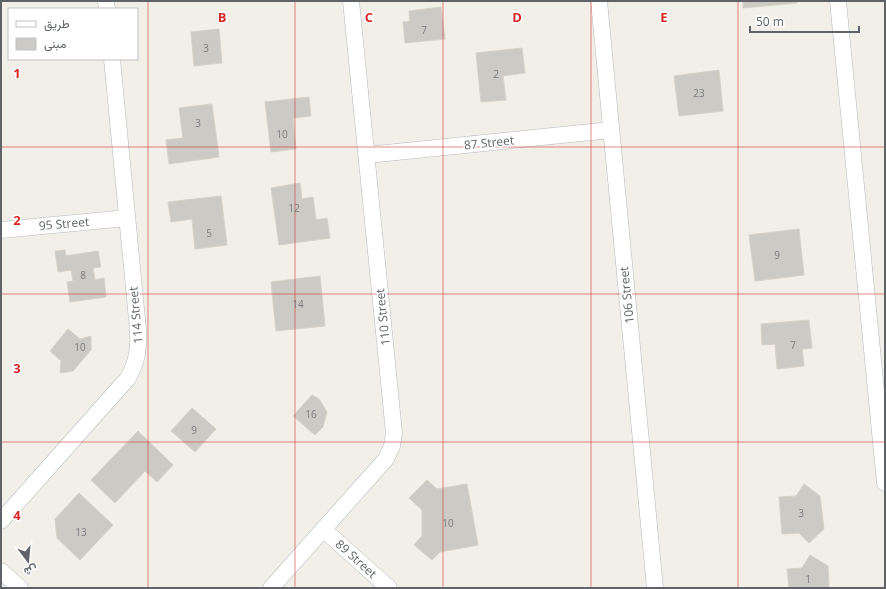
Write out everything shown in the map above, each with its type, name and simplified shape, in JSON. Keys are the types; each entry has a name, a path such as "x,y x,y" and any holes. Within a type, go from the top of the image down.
{"street":[{"name":"110 Street","path":"271,588 386,459 392,446 394,433 351,1"},
{"name":"106 Street","path":"599,1 655,588"},
{"path":"838,1 885,483"},
{"name":"114 Street","path":"1,522 128,378 136,363 139,347 112,60"},
{"name":"87 Street","path":"367,155 611,130"},
{"name":"95 Street","path":"1,230 127,218"},
{"name":"89 Street","path":"323,529 389,588"},
{"path":"1,571 20,588"}],"building":[{"path":"743,1 796,1 797,3 743,8"},
{"path":"441,7 445,39 405,43 403,22 410,21 409,11"},
{"path":"219,29 222,63 194,66 191,32"},
{"path":"522,48 525,73 503,76 506,100 481,102 476,53"},
{"path":"719,70 723,111 679,116 674,76"},
{"path":"309,97 311,116 293,118 296,149 271,152 265,102"},
{"path":"212,104 219,157 169,164 166,140 183,138 179,108"},
{"path":"300,183 302,199 313,197 316,220 327,218 330,238 279,245 271,188"},
{"path":"221,196 227,245 195,249 192,219 171,222 168,202"},
{"path":"799,229 804,275 755,281 749,235"},
{"path":"65,250 66,256 98,251 101,267 93,268 95,280 104,278 106,297 70,302 67,282 73,281 71,270 58,272 55,251"},
{"path":"320,276 325,326 276,331 271,282"},
{"path":"809,320 812,348 802,349 804,366 777,369 775,344 762,345 761,324"},
{"path":"68,329 80,339 91,336 91,350 73,371 60,373 61,361 50,351"},
{"path":"312,395 319,399 327,412 323,427 315,435 293,416"},
{"path":"192,408 216,429 195,452 171,431"},
{"path":"138,431 173,465 157,482 145,471 115,503 91,480"},
{"path":"427,480 437,489 467,484 478,545 440,552 432,560 414,545 422,536 422,510 409,498"},
{"path":"804,484 820,496 824,529 809,543 799,533 782,534 779,497 796,496"},
{"path":"79,493 113,525 80,560 57,538 55,519"},
{"path":"810,555 828,566 829,588 789,588 787,569 802,568"}]}
